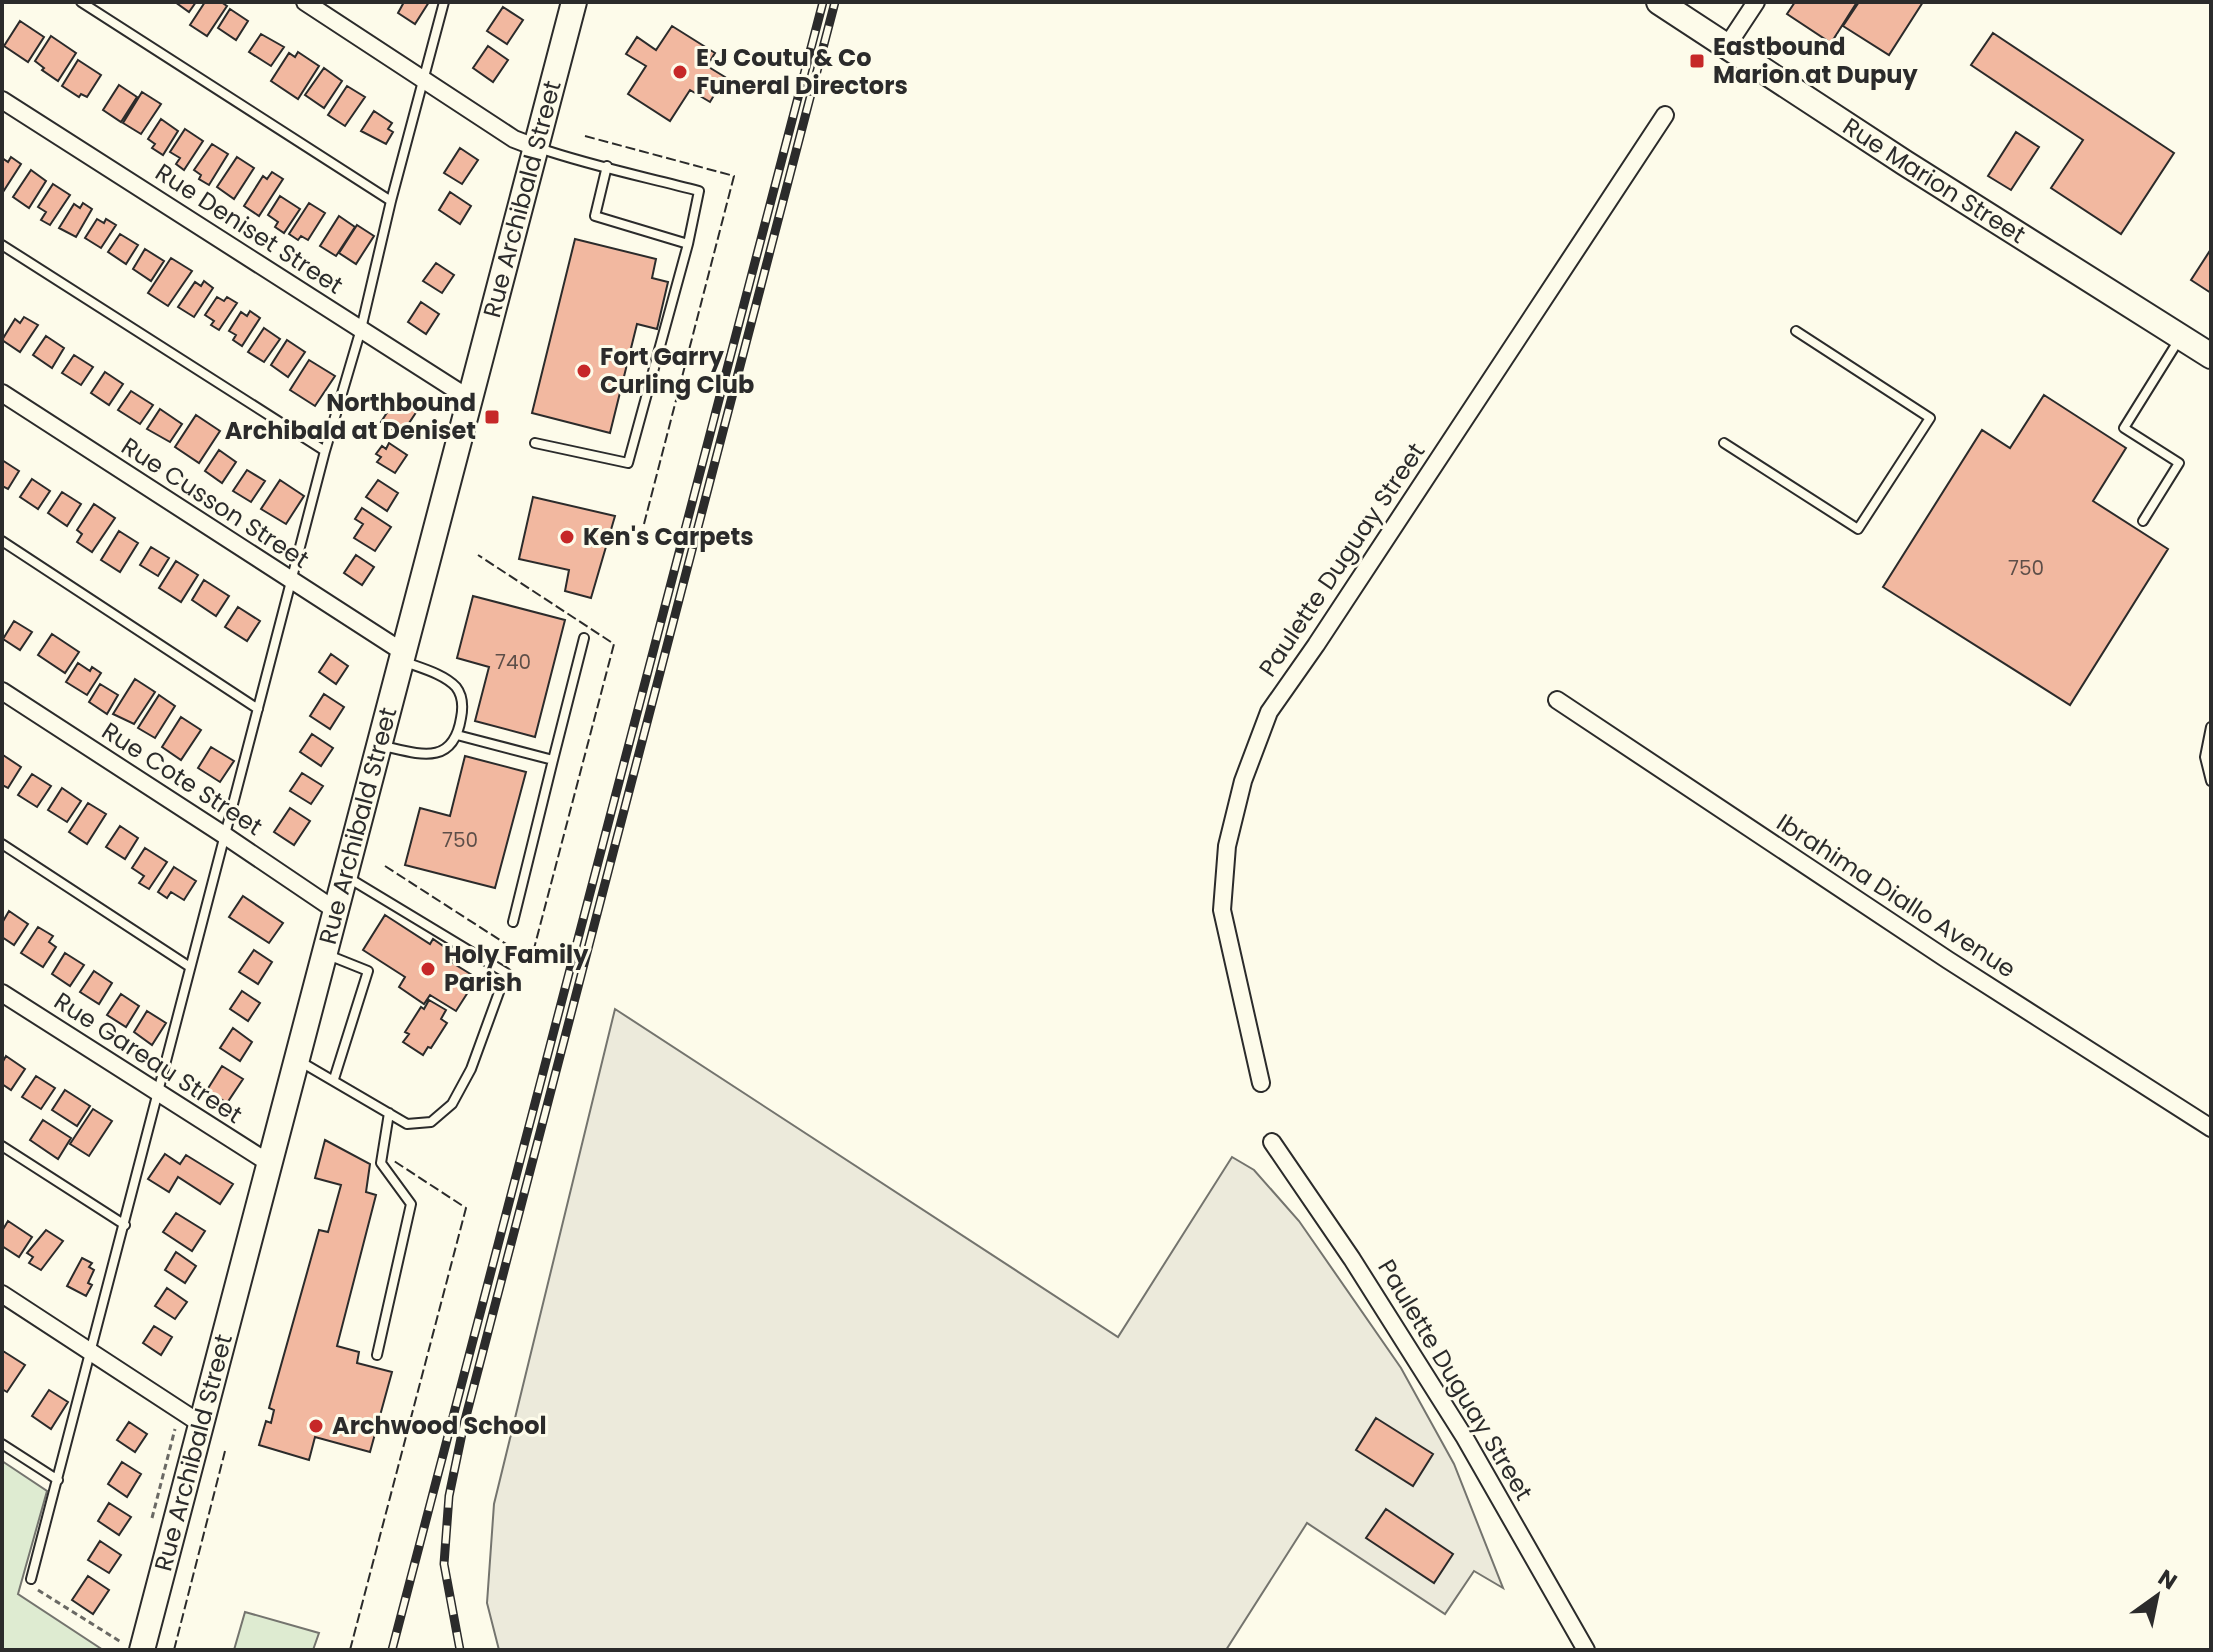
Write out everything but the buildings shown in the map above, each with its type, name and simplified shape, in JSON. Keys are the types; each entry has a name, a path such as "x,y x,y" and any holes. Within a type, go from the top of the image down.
{"main road":[{"name":"Rue Archibald Street","path":"132,1646 201,1424 574,2"},
{"name":"Rue Marion Street","path":"1659,2 1918,172 2211,356"}],"street":[{"path":"305,2 514,139 535,147"},
{"path":"1727,46 1756,2"},
{"name":"Rue Deniset Street","path":"2,100 470,399"},
{"name":"Paulette Duguay Street","path":"1261,1083 1222,910 1227,846 1243,781 1269,712 1665,115"},
{"name":"Rue Cusson Street","path":"2,393 402,656"},
{"name":"Rue Cote Street","path":"2,691 335,910"},
{"name":"Ibrahima Diallo Avenue","path":"1557,700 1948,960 2211,1128"},
{"name":"Rue Gareau Street","path":"2,993 269,1163"},
{"name":"Paulette Duguay Street","path":"1272,1142 1352,1259 1465,1438 1586,1650"},
{"path":"2,1294 201,1424"}],"lane":[{"path":"81,2 391,201"},
{"path":"31,1579 325,451 361,329 391,201 444,2"},
{"path":"535,147 699,191 688,244 628,463 535,443"},
{"path":"607,166 595,216 688,244"},
{"path":"2,245 325,451"},
{"path":"1724,443 1858,529 1930,418 1796,331"},
{"path":"2143,521 2179,463 2124,428 2181,337"},
{"path":"2,541 258,709"},
{"path":"513,922 584,638"},
{"path":"378,745 427,755 449,747 457,735 463,702 456,687 402,656"},
{"path":"2211,727 2205,757 2211,781"},
{"path":"457,735 553,760"},
{"path":"2,844 190,967"},
{"path":"297,1059 407,1124 431,1122 452,1104 471,1069 506,973 344,875"},
{"path":"323,954 368,971 334,1079"},
{"path":"377,1355 411,1204 381,1163 389,1113"},
{"path":"2,1146 125,1225"},
{"path":"2,1444 58,1480"}],"path":[{"path":"31,1579 30,1585 132,1646"}],"green space":[{"path":"2,1461 47,1491 18,1594 103,1650 2,1650"},
{"path":"245,1612 319,1633 313,1650 234,1650"}],"shaded area":[{"path":"615,1009 1118,1337 1232,1157 1254,1170 1299,1221 1401,1368 1454,1464 1503,1588 1474,1571 1445,1614 1307,1523 1226,1650 499,1650 487,1603 494,1504"}],"railway":[{"path":"392,1650 823,2"},
{"path":"460,1650 444,1564 449,1496 464,1424 835,2"}],"fence":[{"path":"585,136 734,176 644,524"},
{"path":"385,866 531,960 614,644 478,555"},
{"path":"350,1650 466,1208 394,1161"},
{"path":"174,1650 225,1451"}],"place":[{"name":"Eastbound Marion at Dupuy","path":"1697,61"},
{"name":"E J Coutu & Co Funeral Directors","path":"680,72"},
{"name":"Fort Garry Curling Club","path":"584,371"},
{"name":"Northbound Archibald at Deniset","path":"492,417"},
{"name":"Ken's Carpets","path":"567,537"},
{"name":"Holy Family Parish","path":"428,969"},
{"name":"Archwood School","path":"316,1426"}]}
